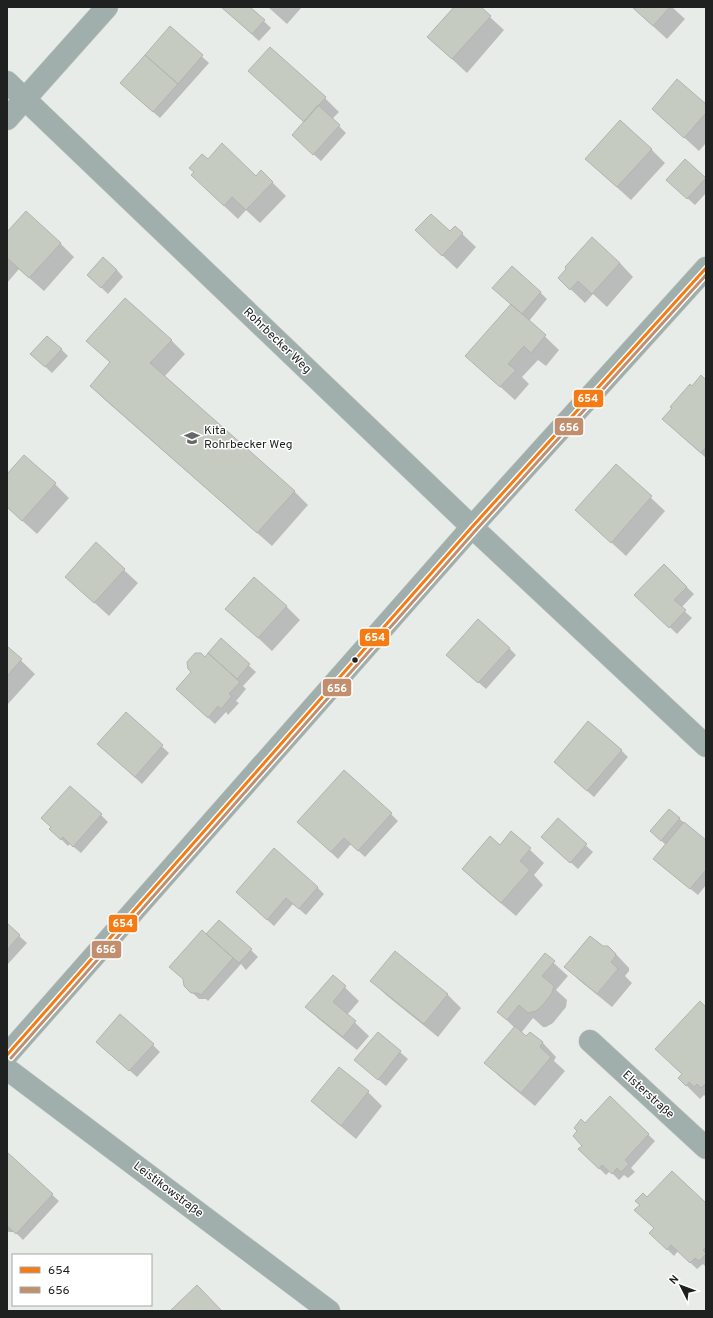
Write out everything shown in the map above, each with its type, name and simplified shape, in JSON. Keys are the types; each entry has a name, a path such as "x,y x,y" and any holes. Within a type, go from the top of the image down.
{"street":[{"path":"7,119 107,7"},
{"name":"Rohrbecker Weg","path":"7,82 472,527 706,746"},
{"path":"7,1055 472,527 706,268"},
{"name":"Elsterstraße","path":"590,1041 706,1148"},
{"name":"Leistikowstraße","path":"7,1069 329,1311"}],"building":[{"path":"221,7 250,7 265,20 252,34"},
{"path":"454,7 481,7 491,16 452,59 427,37"},
{"path":"632,7 670,7 653,26"},
{"path":"170,26 203,55 178,84 145,55"},
{"path":"270,47 326,97 304,122 248,71"},
{"path":"145,55 178,84 153,112 120,83"},
{"path":"677,79 706,104 706,113 684,138 652,109"},
{"path":"318,105 340,125 313,155 292,135"},
{"path":"620,120 652,149 617,187 585,159"},
{"path":"222,143 256,176 261,170 273,182 246,210 232,197 224,206 191,175 194,172 189,168 202,154 208,159"},
{"path":"685,159 706,178 687,199 666,180"},
{"path":"26,211 61,243 29,278 7,258 7,232"},
{"path":"431,214 450,231 455,226 463,233 442,256 415,230"},
{"path":"592,237 620,263 592,294 578,281 570,290 558,278 566,269 565,267"},
{"path":"103,257 117,270 101,288 87,275"},
{"path":"512,266 541,292 522,314 492,288"},
{"name":"Kita Rohrbecker Weg","path":"125,298 172,340 150,363 295,491 257,533 90,386 110,362 86,341"},
{"path":"511,304 546,335 531,353 524,346 508,364 516,370 500,387 465,356"},
{"path":"47,336 62,349 45,367 30,354"},
{"path":"701,375 706,380 706,447 701,453 662,419 672,408 670,407 690,384 692,386"},
{"path":"24,455 56,483 22,521 7,507 7,474"},
{"path":"616,464 652,496 611,543 575,510"},
{"path":"96,542 125,569 94,603 65,577"},
{"path":"664,564 687,587 674,600 686,610 669,628 634,595"},
{"path":"254,577 287,606 258,638 225,609"},
{"path":"478,619 510,648 478,683 446,655"},
{"path":"221,638 250,664 237,679 208,653"},
{"path":"7,646 22,659 7,676"},
{"path":"195,653 201,653 205,657 208,653 240,682 229,694 232,696 221,709 218,706 208,718 176,689 191,672 188,669 187,662"},
{"path":"126,712 163,745 135,777 97,744"},
{"path":"588,721 622,750 587,791 554,762"},
{"path":"344,770 392,813 358,851 344,838 331,852 297,822"},
{"path":"70,786 102,814 73,847 63,837 61,840 49,829 51,827 41,818"},
{"path":"669,809 680,818 661,841 650,831"},
{"path":"558,818 587,844 570,863 541,837"},
{"path":"684,822 706,840 706,870 690,889 653,859"},
{"path":"511,831 531,848 520,861 530,870 501,903 462,869 490,836 500,845"},
{"path":"274,848 318,887 299,909 286,898 267,920 236,892"},
{"path":"219,920 252,949 239,963 206,934"},
{"path":"7,923 20,935 7,950"},
{"path":"202,930 233,958 201,995 198,993 191,993 184,986 183,979 169,967"},
{"path":"590,936 603,946 608,946 615,953 616,956 611,962 618,969 597,994 564,967"},
{"path":"395,951 448,994 424,1024 370,981"},
{"path":"545,953 555,961 542,976 554,986 552,993 543,1005 536,1011 528,1013 519,1005 507,1020 497,1012"},
{"path":"333,975 346,986 333,1002 356,1021 343,1037 305,1007"},
{"path":"700,1001 706,1007 706,1083 701,1088 697,1084 694,1087 689,1082 686,1086 678,1078 682,1074 655,1049"},
{"path":"120,1014 154,1044 129,1071 96,1042"},
{"path":"515,1026 526,1036 530,1032 543,1042 540,1047 551,1057 521,1093 484,1063"},
{"path":"378,1032 401,1051 378,1080 354,1060"},
{"path":"339,1067 369,1091 341,1126 311,1101"},
{"path":"610,1096 649,1134 625,1160 629,1164 621,1172 617,1168 612,1174 602,1165 599,1169 578,1149 582,1146 573,1136 577,1131 574,1128 581,1119 585,1123"},
{"path":"7,1152 53,1194 16,1234 7,1226"},
{"path":"672,1171 706,1203 706,1247 703,1250 706,1254 699,1261 695,1258 690,1263 671,1245 667,1250 649,1233 654,1228 634,1210 640,1205 635,1201 643,1193 647,1197"},
{"path":"197,1285 222,1311 170,1311"}],"transit line":[{"name":"654","path":"7,1055 472,527 706,268"},
{"name":"656","path":"11,1058 476,530 706,275"}],"place":[{"name":"Kita Rohrbecker Weg","path":"192,438"}]}
